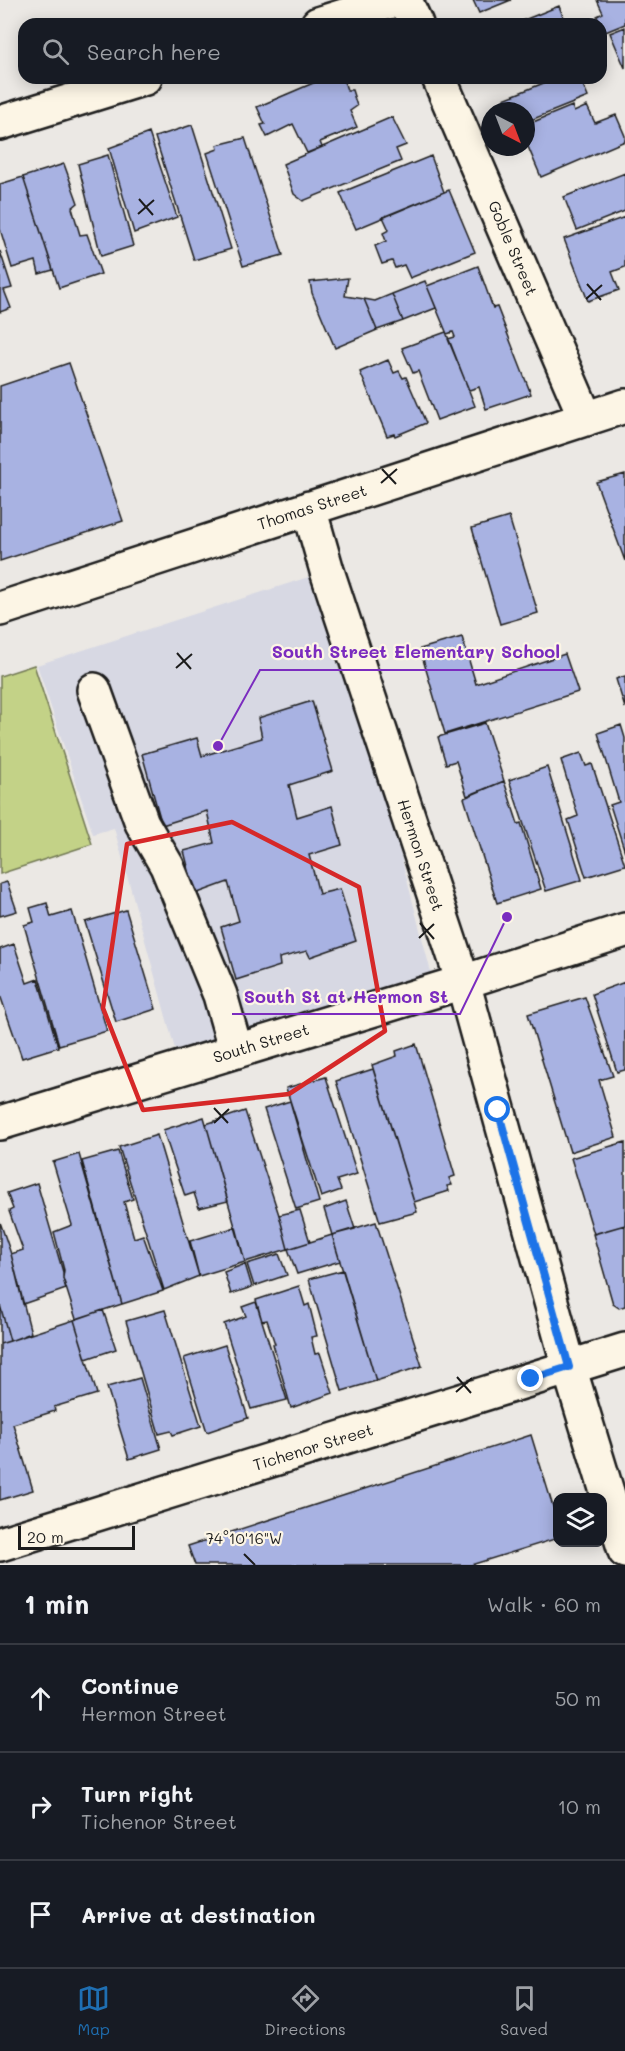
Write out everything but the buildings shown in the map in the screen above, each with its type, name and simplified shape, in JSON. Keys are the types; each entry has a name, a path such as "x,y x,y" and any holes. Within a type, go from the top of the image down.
{"street":[{"path":"337,18 395,0"},
{"path":"405,0 413,18"},
{"path":"0,123 126,84"},
{"name":"Goble Street","path":"442,84 586,418"},
{"name":"Thomas Street","path":"0,609 625,406"},
{"name":"Hermon Street","path":"309,508 327,571 463,982 569,1367 625,1551"},
{"path":"94,690 142,823 167,866 220,995 236,1051"},
{"name":"South Street","path":"0,1123 463,982 625,930"},
{"name":"Tichenor Street","path":"0,1544 625,1350"}],"highlighted area":[{"path":"232,822 359,887 385,1031 289,1094 143,1110 103,1008 127,844"}],"shaded area":[{"path":"327,571 434,984 178,1060 114,828 93,834 37,665"}],"green space":[{"path":"34,665 92,844 0,874 0,676"}],"place":[{"name":"South Street Elementary School","path":"218,746"},
{"name":"South St at Hermon St","path":"507,917"}],"route":[{"path":"498,1110 569,1367 531,1379"}]}
